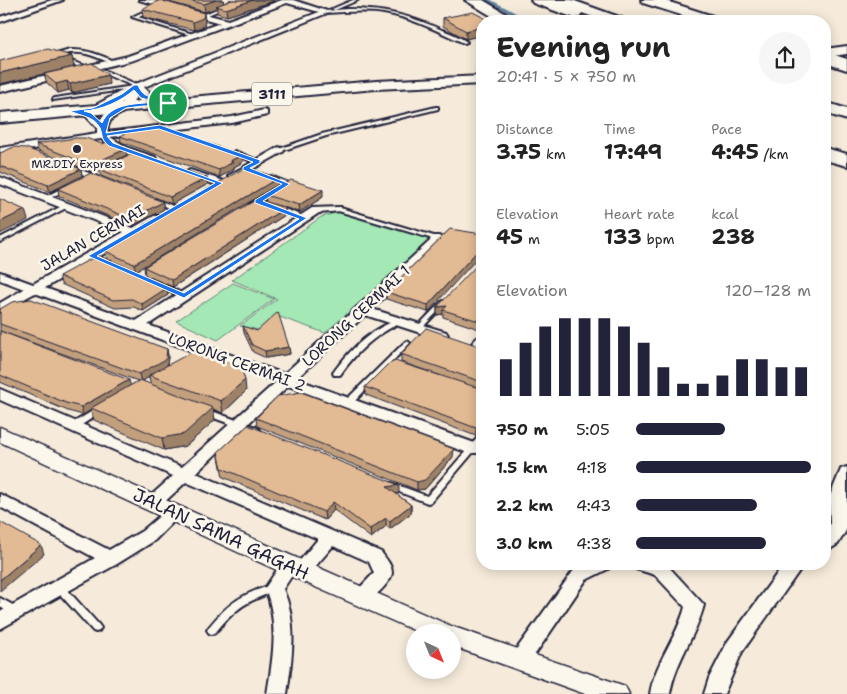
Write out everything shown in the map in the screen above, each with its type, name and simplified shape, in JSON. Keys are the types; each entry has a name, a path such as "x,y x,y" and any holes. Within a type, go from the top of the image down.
{"highway":[{"path":"472,0 500,15"},
{"path":"538,0 578,15"},
{"path":"559,0 600,15"},
{"path":"648,0 694,15"},
{"path":"831,45 846,46"},
{"path":"831,59 847,65"},
{"path":"831,100 847,106"},
{"path":"831,109 847,115"},
{"path":"831,156 847,160"}],"main road":[{"path":"831,51 846,46"},
{"name":"3111","path":"376,85 385,82 476,74"},
{"name":"3111","path":"0,118 376,85 388,86 476,80"},
{"path":"94,109 120,98 136,86 138,94 143,97 168,103"}],"street":[{"path":"0,20 59,0"},
{"path":"143,0 227,22"},
{"path":"219,0 234,4"},
{"path":"0,89 114,62 288,0 326,12"},
{"path":"103,131 107,117 124,106 136,86 326,12"},
{"path":"72,111 89,114 111,144 135,156 166,164"},
{"path":"0,150 103,131 232,120 264,113"},
{"path":"205,192 252,167 278,150"},
{"path":"184,170 220,183"},
{"path":"4,184 134,232"},
{"name":"JALAN CERMAI","path":"0,308 35,288 96,258 134,232 179,206"},
{"path":"138,326 316,210 337,208"},
{"name":"LORONG CERMAI 1","path":"154,503 436,242 436,238"},
{"name":"LORONG CERMAI 2","path":"0,276 138,326 202,352 476,442"},
{"path":"363,310 456,340 476,344"},
{"path":"0,394 375,557 382,566 383,575 360,597"},
{"name":"JALAN SAMA GAGAH","path":"0,434 423,624"},
{"path":"831,540 835,537 840,518 837,500 847,474"},
{"path":"0,500 111,559"},
{"path":"0,622 148,536 175,512"},
{"path":"277,694 284,646 281,601 274,588 330,537"},
{"path":"520,660 580,575 590,570"},
{"path":"660,570 695,605 693,615 667,666 661,682 660,694"},
{"path":"714,694 718,677 744,634 789,570"},
{"path":"461,639 616,694"}],"lane":[{"path":"326,12 356,0"},
{"path":"202,16 234,4"},
{"path":"162,5 134,17 194,35"},
{"path":"326,12 366,10 397,13 421,20 465,42"},
{"path":"42,59 69,50 78,50 114,62"},
{"path":"51,56 91,67 136,86"},
{"path":"55,99 136,86"},
{"path":"278,150 324,135 436,108"},
{"path":"160,127 195,140"},
{"path":"18,148 37,155"},
{"path":"231,152 252,167"},
{"path":"64,165 101,180"},
{"path":"84,180 100,172"},
{"path":"249,206 287,184 262,175"},
{"path":"46,198 69,187"},
{"path":"147,198 179,206"},
{"path":"257,202 304,218"},
{"path":"0,240 66,206"},
{"path":"337,208 436,238"},
{"path":"152,282 184,296"},
{"path":"419,328 451,295"},
{"path":"338,373 356,348 379,330 400,322"},
{"path":"349,402 407,343"},
{"path":"389,362 398,365"},
{"path":"74,426 107,406"},
{"path":"194,407 266,435"},
{"path":"383,482 428,500 476,445"},
{"path":"60,588 96,628"},
{"path":"212,630 228,610 245,597 274,588"},
{"path":"0,602 17,612"}],"green space":[{"path":"339,212 426,237 428,242 325,333 277,316 258,330 240,326 277,299 232,280 321,217"},
{"path":"233,283 274,299 218,340 176,321"}],"building":[{"path":"160,0 204,13 203,18 193,22 142,9"},
{"path":"187,0 216,0 204,4"},
{"path":"232,0 253,0 226,9 216,6"},
{"path":"473,12 479,15 476,15 476,28 466,31 443,18"},
{"path":"48,49 72,56 0,73 0,61"},
{"path":"92,63 108,75 70,84 67,81 56,84 44,74"},
{"path":"159,127 242,155 230,161 233,162 219,170 120,136 133,130"},
{"path":"86,138 102,144 107,142 126,149 90,165 36,144"},
{"path":"14,147 26,148 81,169 48,185 0,166 0,153"},
{"path":"135,152 207,178 170,197 99,169"},
{"path":"246,167 278,178 134,264 105,251 147,227 143,226"},
{"path":"91,173 163,202 131,219 58,189"},
{"path":"291,180 323,190 299,205 265,195"},
{"path":"0,199 25,210 0,222"},
{"path":"257,199 285,208 172,280 144,267"},
{"path":"450,229 476,233 476,253 428,305 386,292"},
{"path":"98,255 164,284 162,286 167,288 142,304 132,299 113,300 59,276"},
{"path":"476,266 476,320 443,310 447,306 437,307"},
{"path":"31,299 167,349 166,359 139,374 0,324 0,309 12,302"},
{"path":"278,312 289,347 265,351 252,345 243,326 257,331"},
{"path":"426,328 476,345 476,380 401,354"},
{"path":"0,331 129,380 81,407 66,403 0,375"},
{"path":"198,351 241,367 245,380 221,401 149,375 192,352"},
{"path":"395,361 476,387 476,428 365,387 387,365"},
{"path":"140,380 213,408 184,434 162,438 91,408"},
{"path":"301,392 454,449 425,480 417,482 256,418 278,396"},
{"path":"248,425 399,485 387,487 411,505 390,521 386,518 370,529 333,502 324,512 222,468 218,452"},
{"path":"0,522 41,545 0,580"}],"waterway":[{"path":"488,0 517,15"}],"place":[{"name":"MR.DIY Express","path":"77,149"}],"route":[{"path":"168,103 124,106 107,117 103,128 104,135 106,140 111,144 220,183 92,256 184,296 304,218 257,202 287,184 245,169 258,162 160,127 104,135 103,128 89,114 72,111 94,109 124,96 136,86 138,94 143,97 168,103"}]}
